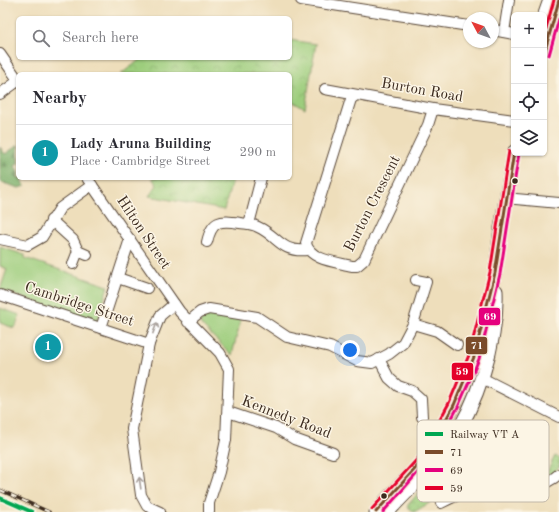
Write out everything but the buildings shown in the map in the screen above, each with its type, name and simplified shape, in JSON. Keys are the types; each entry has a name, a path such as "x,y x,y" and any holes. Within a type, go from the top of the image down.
{"main road":[{"path":"543,12 545,0"},
{"path":"546,12 550,0"},
{"path":"446,420 474,357 495,273 505,198 513,156"},
{"path":"462,420 489,348 496,303 495,273"},
{"path":"454,420 479,377 474,357"},
{"path":"376,512 417,467"},
{"path":"388,512 417,482"}],"street":[{"path":"301,0 463,25"},
{"path":"499,31 509,33 509,0"},
{"path":"0,54 16,77"},
{"path":"0,94 16,82"},
{"name":"Burton Road","path":"325,89 433,109 511,120"},
{"path":"307,250 306,243 308,234 351,99 356,95"},
{"name":"Burton Crescent","path":"249,224 259,227 284,247 307,250 313,255 352,266 357,266 364,260 428,125 433,109"},
{"path":"207,242 212,227 219,221 249,224 260,180"},
{"path":"0,239 28,245 42,237 51,220 60,208 90,182"},
{"name":"Hilton Street","path":"90,182 174,304 188,322 220,353 229,369 226,440 219,472 209,503 209,512"},
{"path":"505,198 559,203"},
{"path":"51,220 73,240 83,253 73,264"},
{"path":"101,328 130,239"},
{"path":"118,278 147,288"},
{"path":"188,322 200,312 208,308 257,317 288,337 330,347 357,361 372,363 389,354 404,343 413,324 426,282 416,280"},
{"name":"Cambridge Street","path":"0,295 149,344"},
{"path":"160,512 146,506 141,495 132,429 149,344 160,316 174,304"},
{"path":"413,324 437,331 457,345"},
{"path":"379,360 389,378 398,386 412,391 421,399 422,417"},
{"path":"479,377 559,417"},
{"name":"Kennedy Road","path":"228,412 276,428 294,439 334,452"},
{"path":"549,481 559,474"}],"green space":[{"path":"292,40 316,44 305,109 292,101 292,72 124,72 139,60 292,60"},
{"path":"16,146 16,180 22,180 25,186 19,188 0,182 0,147 5,154"},
{"path":"153,180 232,180 224,210 149,196 157,185"},
{"path":"0,247 25,255 25,258 108,286 97,323 0,290 7,269 0,266"},
{"path":"0,308 20,315 14,328 0,323"},
{"path":"209,313 241,319 232,355 200,324 203,316"},
{"path":"555,456 559,458 559,467 549,476 549,467"},
{"path":"417,494 417,502 431,502 414,512 407,506"}],"railway":[{"path":"0,490 49,512"}],"transit line":[{"name":"59","path":"547,24 554,0"},
{"name":"71","path":"546,48 559,0"},
{"name":"69","path":"549,55 559,19"},
{"name":"59","path":"440,420 449,403 469,355 490,272 509,151"},
{"name":"71","path":"446,420 454,405 474,357 495,273 513,156"},
{"name":"69","path":"451,420 479,359 500,274 519,156"},
{"name":"59","path":"372,509 417,459"},
{"name":"71","path":"376,512 417,467"},
{"name":"69","path":"383,512 417,473"},
{"path":"0,498 32,512"}],"place":[{"name":"Lady Aruna Building","path":"48,347"}]}
